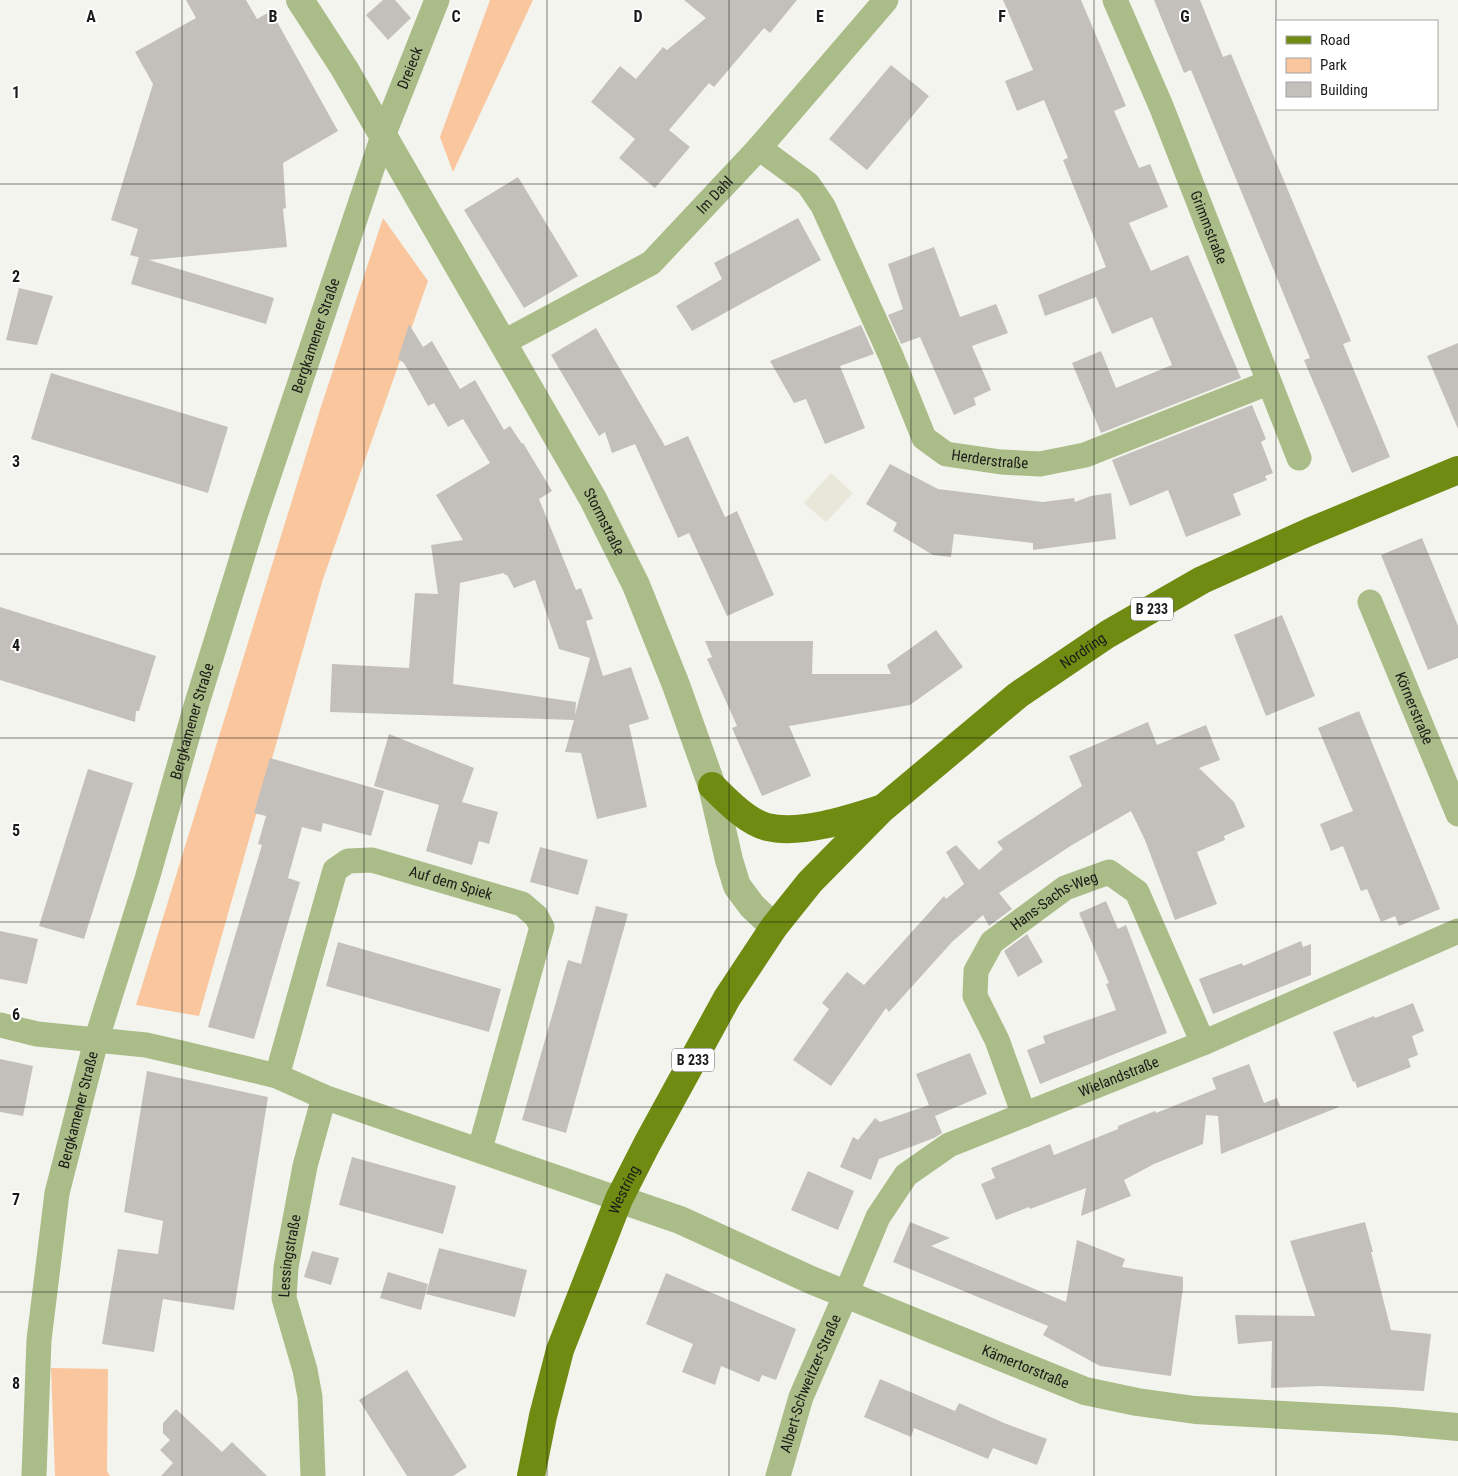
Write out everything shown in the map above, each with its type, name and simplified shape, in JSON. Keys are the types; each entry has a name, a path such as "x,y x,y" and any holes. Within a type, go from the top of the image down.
{"main road":[{"name":"Nordring","path":"774,927 810,882 882,809 1018,695 1108,634 1202,580 1309,532 1458,470"},
{"name":"B 233","path":"712,786 737,811 766,827 800,829 882,809"},
{"name":"Westring","path":"532,1476 543,1416 560,1350 619,1199 727,998 774,927"}],"street":[{"path":"300,0 344,68 383,136"},
{"name":"Dreieck","path":"383,136 437,0"},
{"name":"Im Dahl","path":"504,342 651,263 759,148 886,0"},
{"name":"Grimmstraße","path":"1115,0 1161,106 1299,458"},
{"name":"Stormstraße","path":"383,136 428,216 504,342 593,499 636,585 676,685 712,786 737,886 752,906 774,927"},
{"name":"Bergkamener Straße","path":"34,1476 39,1340 57,1193 96,1041 147,879 196,706 255,516 383,136"},
{"name":"Herderstraße","path":"759,148 808,184 823,206 891,356 924,438 946,454 1001,462 1040,464 1085,455 1268,383"},
{"name":"Körnerstraße","path":"1370,602 1458,814"},
{"name":"Auf dem Spiek","path":"276,1076 335,870 348,861 372,860 522,904 536,916 542,927 480,1149"},
{"name":"Hans-Sachs-Weg","path":"1024,1115 997,1040 975,996 976,971 992,942 1065,888 1109,872 1137,892 1203,1043"},
{"name":"Wielandstraße","path":"846,1294 878,1216 906,1175 949,1145 1203,1043 1458,931"},
{"path":"0,1025 37,1034 146,1046 276,1076 324,1097 480,1149 619,1199"},
{"name":"Lessingstraße","path":"313,1476 310,1397 305,1370 284,1298 286,1267 305,1166 324,1097"},
{"name":"Kämertorstraße","path":"619,1199 680,1220 778,1266 1085,1391 1194,1410 1392,1421 1458,1427"},
{"name":"Albert-Schweitzer-Straße","path":"778,1476 801,1397 846,1294"}],"shaded area":[{"path":"831,473 853,493 826,522 804,503"}],"green space":[{"path":"490,0 533,0 453,172 440,137"},
{"path":"383,218 428,281 323,579 199,1016 136,1005 319,413"},
{"path":"51,1368 108,1369 107,1471 110,1476 55,1476"}],"building":[{"path":"186,0 246,0 257,19 271,11 338,131 283,163 286,208 283,209 287,247 149,260 130,255 138,229 111,220 153,84 135,52 196,18"},
{"path":"383,0 395,0 411,18 388,40 366,15"},
{"path":"684,0 797,0 770,33 764,28 714,87 709,83 669,130 690,147 655,188 619,158 635,139 591,102 620,66 636,79 663,47 667,50 706,18"},
{"path":"1003,0 1081,0 1126,106 1114,111 1139,168 1150,164 1168,207 1129,223 1151,271 1188,255 1241,378 1101,433 1072,363 1101,351 1116,388 1172,365 1152,317 1112,334 1096,297 1045,316 1038,295 1106,267 1063,160 1068,158 1044,100 1017,111 1005,81 1033,70"},
{"path":"1154,0 1200,0 1223,57 1231,54 1351,341 1343,344 1390,457 1352,473 1304,360 1310,358 1191,70 1184,73"},
{"path":"891,65 929,96 867,170 829,139"},
{"path":"518,177 578,276 524,308 464,210"},
{"path":"798,218 821,260 692,331 676,306 722,279 714,263"},
{"path":"934,247 960,317 996,304 1008,333 972,346 991,390 974,398 976,405 954,415 920,337 901,344 888,315 903,309 888,264"},
{"path":"139,257 274,298 266,324 131,284"},
{"path":"19,288 53,296 37,345 6,340"},
{"path":"409,324 423,347 432,341 460,389 475,380 504,430 510,426 523,443 552,491 539,499 576,590 581,588 593,619 586,621 603,676 631,667 649,719 629,725 647,807 597,819 581,753 565,752 574,720 330,712 332,664 409,668 415,593 438,594 431,545 463,540 436,495 490,463 463,419 448,427 434,403 428,406 404,363 398,359","holes":["504,573 507,575 514,588 535,580 559,649 590,658 575,715 576,702 453,684 460,583"]},
{"path":"861,325 874,354 840,366 865,428 825,444 806,399 794,403 770,361"},
{"path":"596,328 665,446 688,436 725,517 737,511 774,595 727,616 689,533 678,538 635,444 612,453 605,432 599,436 551,355"},
{"path":"1458,343 1458,429 1427,356"},
{"path":"51,373 228,427 208,493 31,439"},
{"path":"1252,405 1266,439 1261,442 1273,473 1265,476 1267,480 1233,494 1241,515 1186,537 1168,490 1130,506 1112,460"},
{"path":"890,464 938,489 1043,502 1074,498 1075,502 1091,496 1111,493 1116,539 1033,550 1033,543 954,534 951,557 933,555 893,531 897,523 866,504"},
{"path":"1422,538 1458,626 1458,658 1428,670 1381,555"},
{"path":"0,607 156,656 139,711 136,711 135,722 0,680"},
{"path":"1282,615 1315,696 1266,716 1234,635"},
{"path":"936,630 963,667 910,705 789,726 811,776 762,796 732,728 737,726 707,659 712,657 705,641 813,641 812,674 891,674 887,665"},
{"path":"1359,711 1440,909 1399,926 1395,916 1381,922 1367,889 1361,891 1343,846 1331,851 1320,824 1353,811 1318,728"},
{"path":"1148,722 1157,745 1206,725 1220,760 1199,768 1234,802 1245,827 1224,836 1225,840 1197,852 1217,904 1175,920 1145,840 1131,811 1072,845 999,893 1012,909 989,926 983,915 952,942 889,1012 886,1008 831,1086 793,1060 829,1009 822,1003 847,972 864,985 944,896 946,899 964,884 946,852 956,845 979,870 1003,849 997,842 1082,786 1069,756"},
{"path":"389,734 474,768 462,802 498,812 489,844 479,841 472,865 426,851 439,805 374,786"},
{"path":"270,758 384,791 371,836 323,823 321,832 302,827 288,878 300,882 254,1039 208,1027 262,845 258,844 266,816 254,813"},
{"path":"88,769 133,783 84,939 39,926"},
{"path":"540,847 588,860 578,895 530,882"},
{"path":"1106,901 1118,929 1126,925 1167,1033 1040,1084 1027,1050 1045,1043 1043,1036 1116,1010 1106,984 1109,983 1079,913"},
{"path":"596,906 628,914 566,1133 522,1120 568,960 581,964"},
{"path":"0,931 38,939 27,984 0,979"},
{"path":"1027,934 1043,962 1018,977 1004,951"},
{"path":"1301,941 1303,947 1311,944 1311,975 1213,1014 1199,979 1242,963 1243,966"},
{"path":"338,942 501,989 489,1032 326,986"},
{"path":"1413,1003 1424,1031 1412,1036 1418,1055 1408,1059 1411,1067 1357,1088 1333,1032"},
{"path":"970,1053 987,1094 935,1116 942,1133 934,1138 879,1159 871,1180 840,1167 853,1137 858,1140 875,1118 880,1122 929,1105 916,1074"},
{"path":"0,1059 33,1066 23,1116 0,1112"},
{"path":"1249,1064 1264,1103 1277,1098 1280,1106 1339,1107 1221,1154 1218,1116 1206,1115 1203,1144 1154,1164 1124,1180 1131,1196 1081,1216 1086,1188 996,1220 981,1184 995,1178 991,1168 1050,1144 1054,1155 1118,1129 1118,1126 1135,1119 1155,1111 1156,1113 1216,1089 1212,1078"},
{"path":"147,1071 268,1097 234,1310 163,1299 154,1352 102,1344 118,1249 158,1254 163,1221 124,1212"},
{"path":"352,1157 456,1186 443,1234 339,1205"},
{"path":"808,1171 854,1191 838,1230 791,1210"},
{"path":"910,1222 950,1238 931,1246 1066,1302 1077,1240 1125,1259 1122,1267 1183,1277 1171,1376 1100,1366 1043,1335 1048,1326 893,1262"},
{"path":"1365,1222 1391,1330 1431,1334 1424,1391 1320,1386 1271,1388 1272,1341 1238,1344 1235,1315 1315,1316 1290,1241"},
{"path":"439,1248 527,1270 515,1317 426,1294"},
{"path":"312,1251 339,1258 331,1285 304,1277"},
{"path":"388,1272 428,1284 421,1310 380,1298"},
{"path":"666,1273 796,1329 776,1380 762,1375 759,1382 721,1366 715,1385 682,1372 693,1344 646,1324"},
{"path":"407,1370 467,1467 453,1476 407,1476 359,1400"},
{"path":"880,1379 955,1411 959,1403 1047,1439 1037,1465 993,1448 988,1459 914,1428 911,1437 864,1417"},
{"path":"176,1409 222,1452 232,1442 267,1476 161,1476 173,1463 160,1450 170,1440 163,1433 163,1423"}]}
